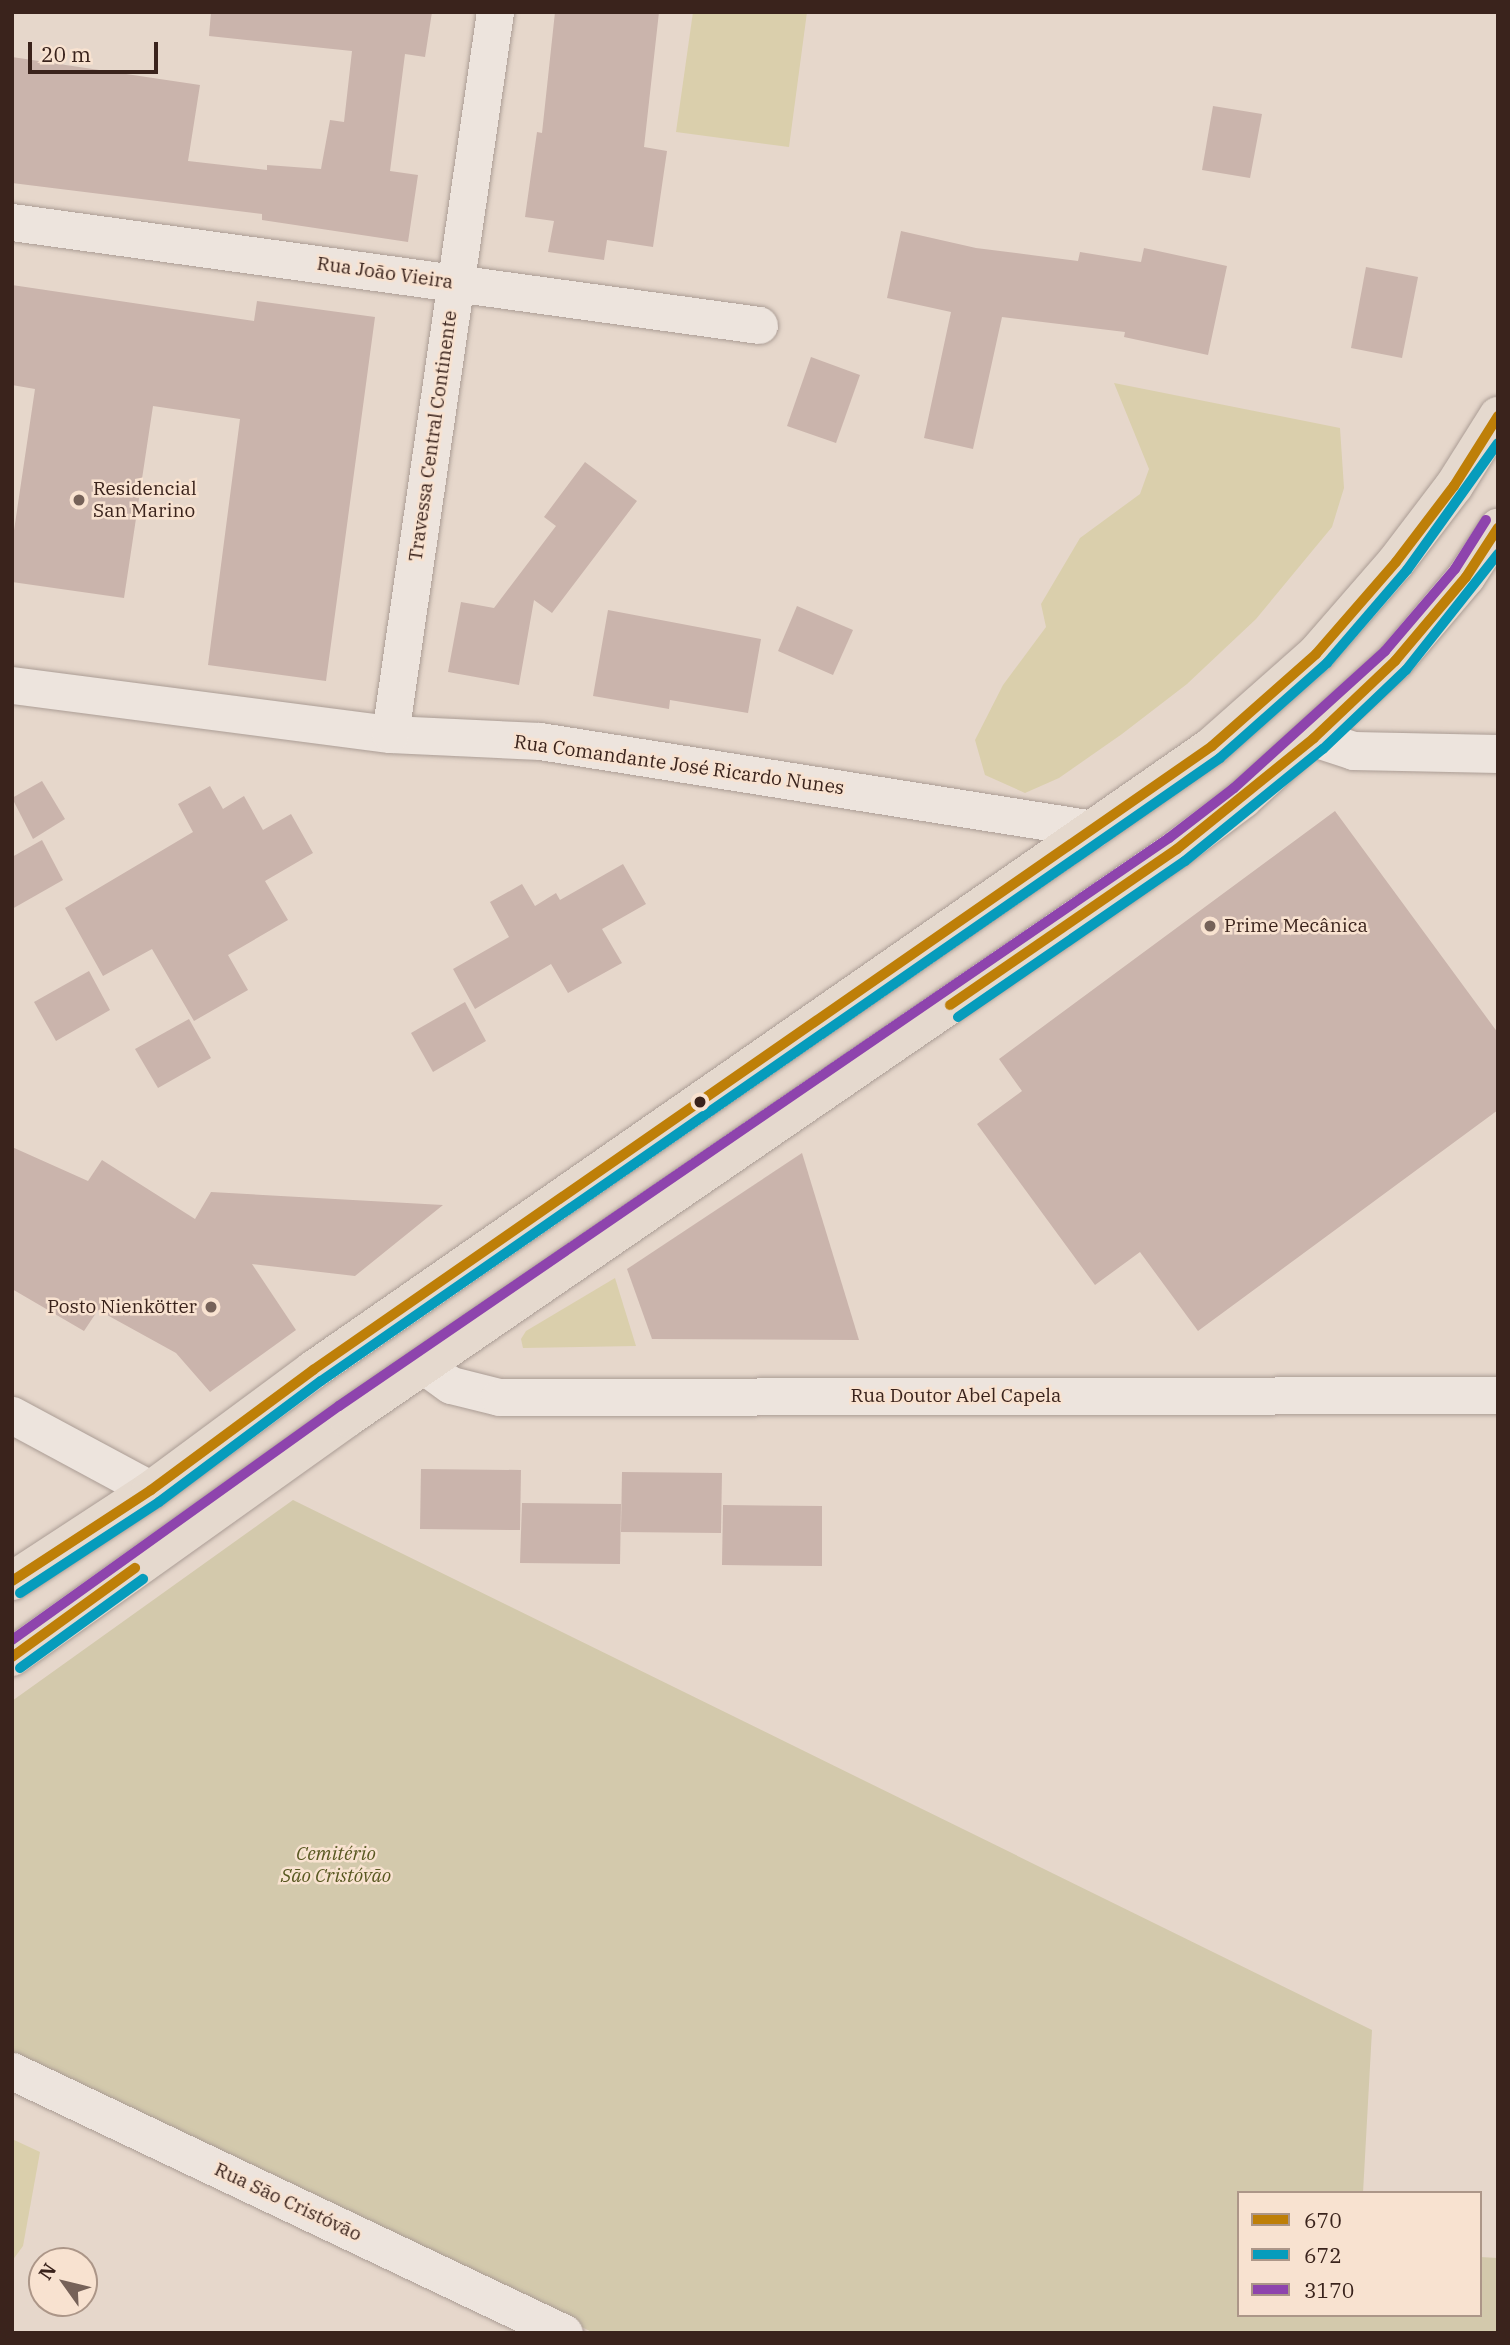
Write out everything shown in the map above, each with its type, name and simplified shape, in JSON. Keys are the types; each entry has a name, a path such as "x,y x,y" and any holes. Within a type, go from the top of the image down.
{"main road":[{"path":"12,1581 151,1490 390,1317 1212,746 1316,654 1396,562 1454,486 1498,416"},
{"path":"12,1657 423,1365 1177,849 1314,738 1395,661 1466,576 1498,528"},
{"path":"1314,738 1354,751 1498,754"},
{"path":"390,1317 423,1365"}],"street":[{"name":"Travessa Central Continente","path":"390,734 495,12"},
{"name":"Rua João Vieira","path":"12,222 759,326"},
{"name":"Rua Comandante José Ricardo Nunes","path":"12,685 390,734 540,741 1093,829"},
{"name":"Rua Doutor Abel Capela","path":"423,1365 451,1385 499,1397 1498,1395"},
{"path":"12,1415 151,1490"},
{"name":"Rua São Cristóvão","path":"12,2071 564,2333"}],"shaded area":[{"path":"693,12 807,12 789,147 676,132"},
{"path":"1114,383 1340,428 1344,488 1332,527 1256,619 1187,684 1122,734 1059,778 1025,793 985,775 975,740 1003,685 1046,627 1041,604 1080,538 1140,494 1149,469"},
{"path":"615,1278 636,1346 523,1348 521,1339 526,1331"},
{"path":"12,2139 40,2152 23,2246 12,2261"}],"green space":[{"name":"Cemitério São Cristóvão","path":"293,1500 1372,2030 1363,2191 1237,2191 1237,2317 1482,2317 1482,2257 1498,2258 1498,2333 594,2333 12,2054 12,1701"}],"building":[{"path":"211,12 432,12 425,57 405,54 390,171 418,175 408,242 262,220 262,214 12,183 12,57 200,85 188,161 267,170 267,165 321,169 330,120 344,122 352,51 209,36"},
{"path":"555,12 659,12 644,147 667,151 653,247 607,240 604,260 548,252 554,221 525,217 537,132 542,133"},
{"path":"1213,106 1262,114 1250,178 1202,170"},
{"path":"901,231 976,248 1078,261 1080,252 1141,262 1144,248 1227,266 1208,355 1124,337 1125,332 1002,317 973,449 924,438 951,312 887,298"},
{"path":"1366,267 1418,277 1402,358 1351,348"},
{"path":"12,285 254,321 257,301 375,317 326,681 208,665 240,419 153,406 124,598 12,582 12,544 35,389 12,385"},
{"path":"811,357 860,375 836,443 787,426"},
{"path":"585,462 637,501 552,613 534,600 519,685 448,672 461,602 494,608 556,526 544,517"},
{"path":"797,606 853,630 833,675 778,651"},
{"path":"608,610 761,639 748,713 670,700 669,709 593,696"},
{"path":"42,781 65,819 33,839 12,798"},
{"path":"210,786 223,809 244,796 263,830 291,814 313,853 265,881 288,920 228,955 248,990 194,1021 152,949 103,976 65,908 193,832 178,804"},
{"path":"1335,811 1498,1033 1498,1110 1198,1331 1140,1252 1095,1285 977,1124 1022,1091 999,1059"},
{"path":"42,840 63,880 12,909 12,857"},
{"path":"623,864 646,904 602,929 622,963 568,993 551,964 475,1009 453,969 509,937 490,902 522,884 535,906 556,893 560,900"},
{"path":"89,971 110,1010 56,1041 34,1002"},
{"path":"465,1002 486,1041 433,1072 411,1033"},
{"path":"189,1019 211,1058 158,1088 135,1049"},
{"path":"12,1147 88,1181 102,1160 195,1219 211,1192 443,1205 355,1276 252,1264 296,1330 210,1392 176,1353 98,1310 84,1331 12,1289"},
{"path":"802,1153 859,1340 652,1339 627,1269"},
{"path":"421,1469 521,1470 520,1530 420,1529"},
{"path":"622,1472 722,1473 721,1533 621,1532"},
{"path":"522,1503 621,1504 620,1564 520,1563"},
{"path":"723,1505 822,1506 822,1566 722,1565"}],"transit line":[{"name":"670","path":"12,1581 151,1490 313,1370 1212,746 1316,654 1396,562 1454,486 1498,416"},
{"name":"672","path":"20,1593 159,1502 321,1381 1220,758 1327,663 1407,570 1498,443"},
{"name":"3170","path":"12,1640 339,1406 1169,838 1234,788 1385,651 1455,569 1486,520"},
{"name":"670","path":"950,1005 1177,849 1314,738 1395,661 1466,577 1498,528"},
{"name":"672","path":"958,1017 1185,861 1323,749 1406,670 1498,554"},
{"name":"670","path":"12,1657 135,1568"},
{"name":"672","path":"20,1668 143,1579"}],"place":[{"name":"Residencial San Marino","path":"79,500"},
{"name":"Prime Mecânica","path":"1210,926"},
{"name":"Posto Nienkötter","path":"211,1307"}]}
